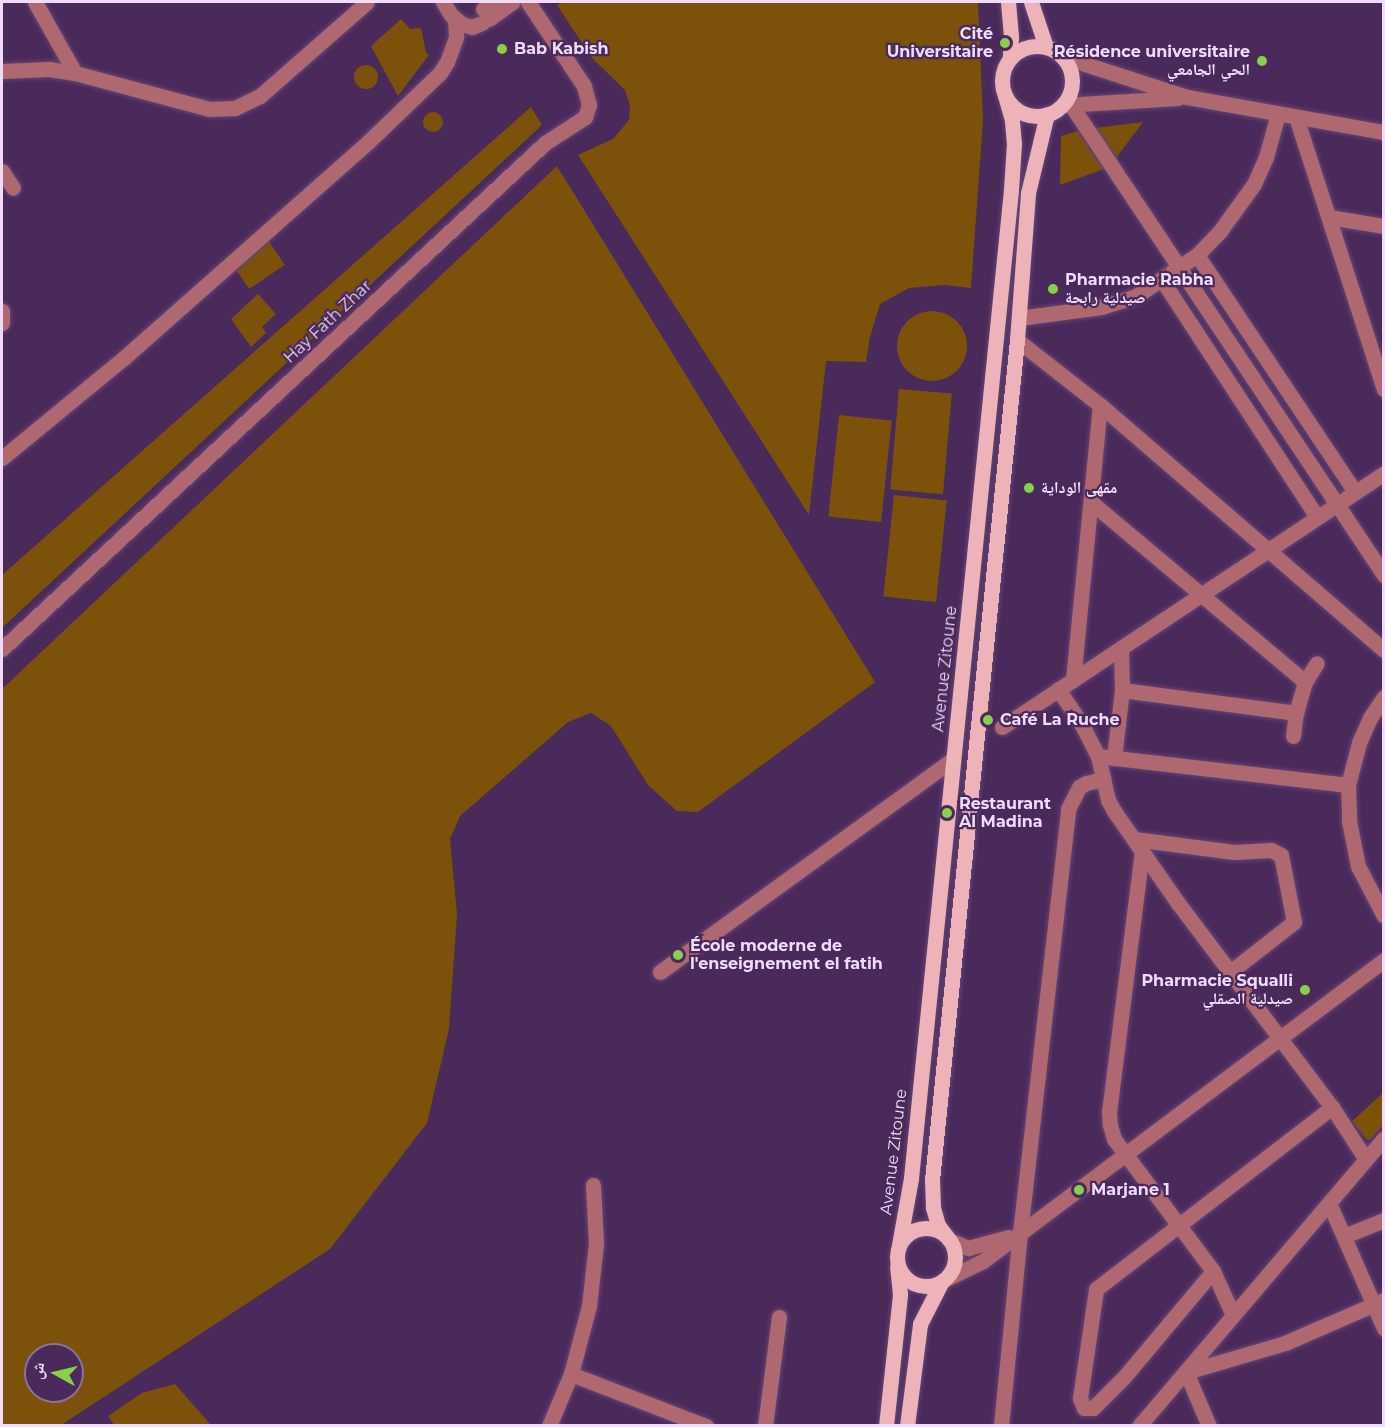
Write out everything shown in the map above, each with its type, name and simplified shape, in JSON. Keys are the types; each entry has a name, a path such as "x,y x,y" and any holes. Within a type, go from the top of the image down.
{"main road":[{"path":"1008,2 1011,36 1010,58 1002,76 1005,96 1018,110 1027,115 1047,114 1067,105 1072,85 1068,66 1063,57 1046,47 1027,47 1010,58"},
{"path":"1031,2 1046,47"},
{"name":"Avenue Zitoune","path":"899,1245 911,1178 1011,190 1014,144 1012,120 1005,96"},
{"path":"907,1425 920,1324 942,1281 953,1267 955,1257 948,1238 938,1224 933,1207 932,1180 1017,340 1028,193 1047,114"},
{"path":"886,1425 900,1294 897,1264 899,1245 912,1231 921,1228 930,1228 948,1238"},
{"path":"897,1264 901,1272 915,1284 924,1286 942,1281"}],"street":[{"path":"35,2 75,73"},
{"path":"2,70 50,69 75,73 209,110 235,108 260,96 367,2"},
{"path":"2,458 125,357 400,112 447,62 456,37 455,19 443,2"},
{"path":"483,16 506,2"},
{"path":"455,19 483,16 512,2"},
{"name":"Hay Fath Zhar","path":"2,649 545,143 585,117 589,105 584,87 528,2"},
{"path":"1063,57 1187,97 1383,132"},
{"path":"1067,105 1187,97"},
{"path":"1067,105 1383,575"},
{"path":"1019,318 1101,307 1136,296 1197,255 1220,231 1254,184 1266,157 1278,114"},
{"path":"1296,117 1383,389"},
{"path":"2,171 13,188"},
{"path":"1329,217 1383,226"},
{"path":"1197,255 1355,492"},
{"path":"1162,280 1317,517"},
{"path":"2,311 2,323"},
{"path":"1017,340 1100,405 1383,650"},
{"path":"1073,680 1100,405"},
{"path":"1002,727 1383,473"},
{"path":"1092,503 1305,682"},
{"path":"1114,758 1122,690 1121,648"},
{"path":"1293,736 1296,712 1305,682 1317,663"},
{"path":"1058,690 1082,725 1098,756 1108,800 1230,972 1332,1107 1365,1158"},
{"path":"1122,690 1296,712"},
{"path":"1383,697 1370,718 1359,744 1348,785 1350,828 1358,866 1383,916"},
{"path":"1098,756 1348,785"},
{"path":"660,972 953,759"},
{"path":"1001,1425 1020,1233 1068,809 1079,787 1104,779"},
{"path":"1138,845 1234,852 1271,850 1281,855 1295,914 1294,922 1230,972"},
{"path":"1138,845 1109,1112 1114,1139 1213,1271 1233,1315"},
{"path":"942,1281 983,1261 1127,1155 1383,960"},
{"path":"1213,1271 1124,1377 1093,1408 1084,1408 1080,1398 1096,1289 1332,1107"},
{"path":"1139,1425 1383,1138"},
{"path":"549,1425 571,1374 589,1306 596,1244 593,1185"},
{"path":"1329,1203 1378,1302 1383,1328"},
{"path":"1344,1236 1383,1220"},
{"path":"948,1238 968,1248 1020,1233"},
{"path":"1186,1372 1285,1343 1378,1302"},
{"path":"765,1425 779,1317"},
{"path":"1186,1372 1209,1425"},
{"path":"571,1374 706,1425"}],"shaded area":[{"path":"564,2 978,2 983,120 971,288 944,285 909,288 880,304 870,337 866,362 826,361 809,515 578,155 613,139 629,120 630,105 625,90 592,58 557,5"},
{"path":"401,19 410,29 421,28 426,53 429,55 398,96 371,46"},
{"path":"366,65 375,68 378,77 375,86 366,89 357,86 354,77 357,68"},
{"path":"531,107 542,125 2,628 2,575"},
{"path":"433,112 440,115 443,122 440,129 433,132 426,129 423,122 426,115"},
{"path":"1143,122 1116,158 1095,128"},
{"path":"1078,131 1104,169 1060,185 1061,136"},
{"path":"557,166 875,682 698,812 677,811 648,785 611,726 591,713 568,722 460,816 450,839 457,914 449,1029 427,1123 330,1249 61,1425 2,1425 2,689"},
{"path":"268,240 285,265 249,289 232,264"},
{"path":"258,294 276,314 262,327 266,333 251,347 231,319"},
{"path":"932,311 945,314 957,321 964,333 967,346 964,359 957,371 945,378 932,381 919,378 907,371 900,359 897,346 900,333 907,321 919,314"},
{"path":"899,389 952,394 943,494 890,490"},
{"path":"839,415 892,421 881,522 828,516"},
{"path":"894,495 947,501 936,602 883,596"},
{"path":"1383,1093 1383,1125 1371,1139 1367,1140 1352,1121"},
{"path":"175,1384 211,1425 114,1425 108,1416 142,1393"}],"place":[{"name":"Cité Universitaire","path":"1005,43"},
{"name":"Bab Kabish","path":"502,49"},
{"name":"Résidence universitaire الحي الجامعي","path":"1262,61"},
{"name":"Pharmacie Rabha صيدلية رابحة","path":"1053,289"},
{"name":"مقهى الوداية","path":"1029,488"},
{"name":"Café La Ruche","path":"988,720"},
{"name":"Restaurant Al Madina","path":"947,813"},
{"name":"École moderne de l'enseignement el fatih","path":"678,955"},
{"name":"Pharmacie Squalli صيدلية الصقلي","path":"1305,990"},
{"name":"Marjane 1","path":"1079,1190"}]}
